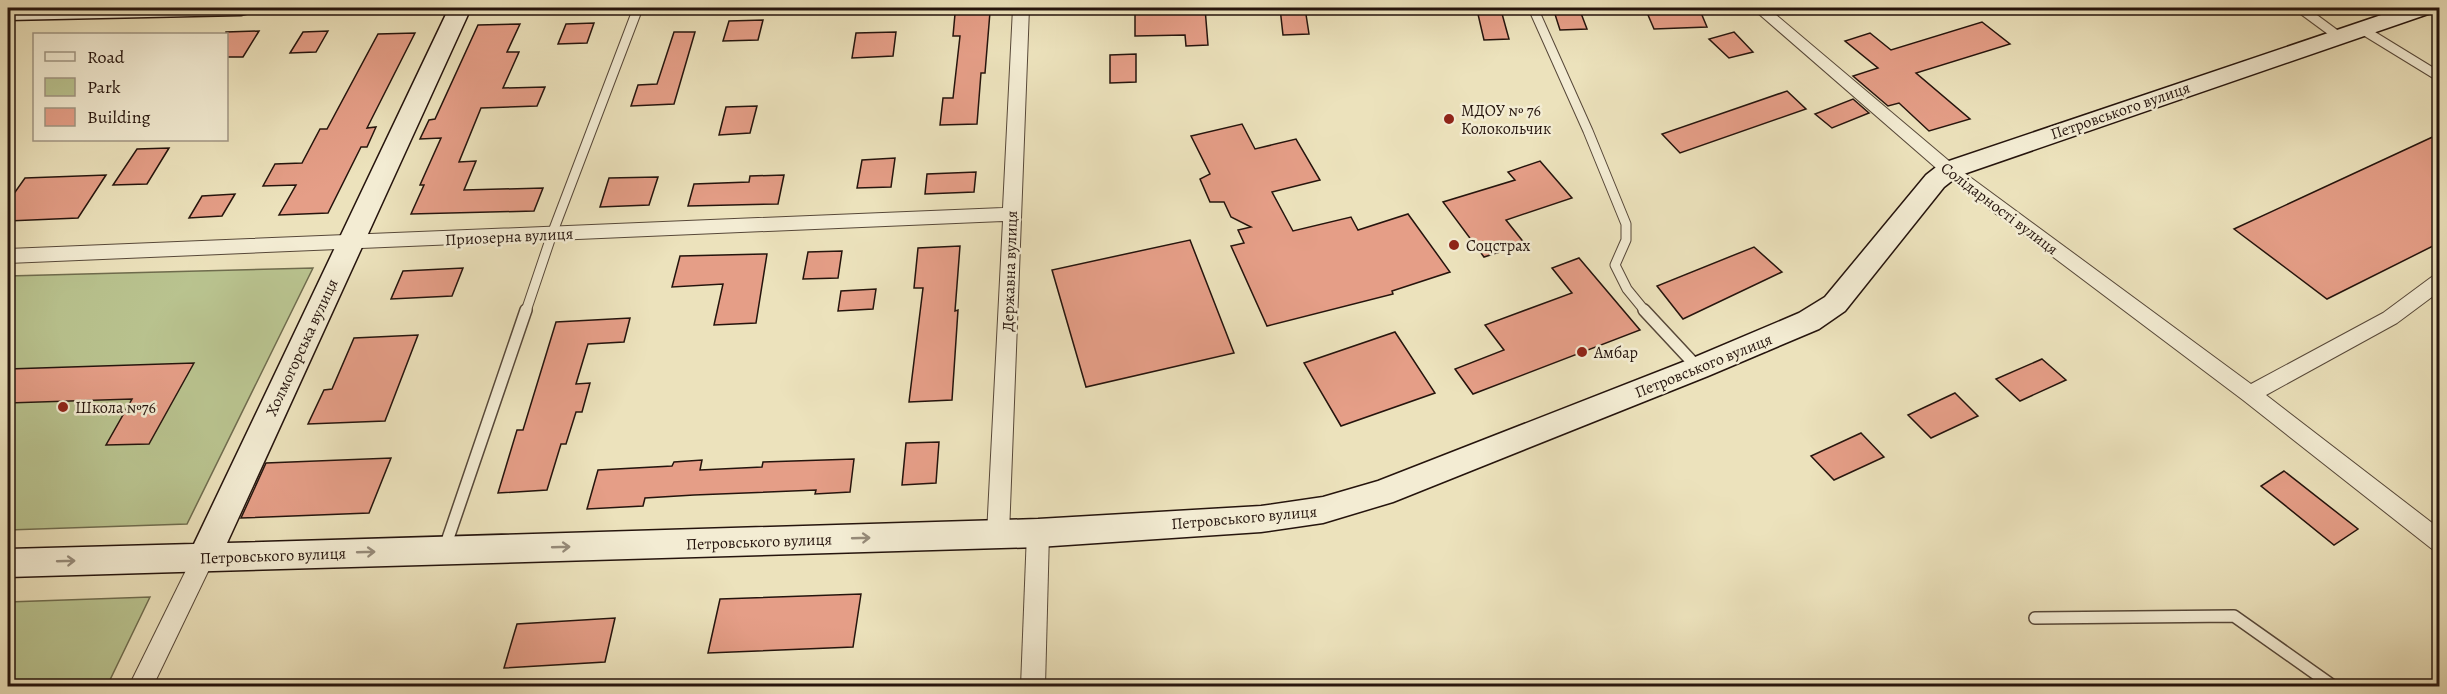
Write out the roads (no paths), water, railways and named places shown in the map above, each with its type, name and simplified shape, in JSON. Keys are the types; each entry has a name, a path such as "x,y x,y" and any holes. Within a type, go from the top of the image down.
{"main road":[{"path":"8,13 242,8"},
{"name":"Холмогорська вулиця","path":"204,557 460,8"},
{"name":"Петровського вулиця","path":"8,563 1038,533 1261,519 1323,510 1382,493 1698,368 1792,329 1824,313 1848,290 1935,181 1949,170 2423,8"}],"street":[{"name":"Державна вулиця","path":"998,534 1021,8"},
{"name":"Солідарності вулиця","path":"1760,8 1949,170 2250,394 2439,542"},
{"name":"Приозерна вулиця","path":"8,256 1011,214"},
{"path":"2250,394 2390,318 2439,281"},
{"path":"1033,687 1038,533"},
{"name":"Холмогорська вулиця","path":"141,687 204,557"}],"lane":[{"path":"444,550 552,234 638,8"},
{"path":"1533,8 1588,131 1626,224 1627,244 1615,265 1616,274 1626,289 1698,368"},
{"path":"2300,8 2439,76"},
{"path":"2035,618 2234,616 2333,687"}],"place":[{"name":"МДОУ № 76 Колокольчик","path":"1449,119"},
{"name":"Соцстрах","path":"1454,245"},
{"name":"Амбар","path":"1582,352"},
{"name":"Школа №76","path":"63,407"}]}
